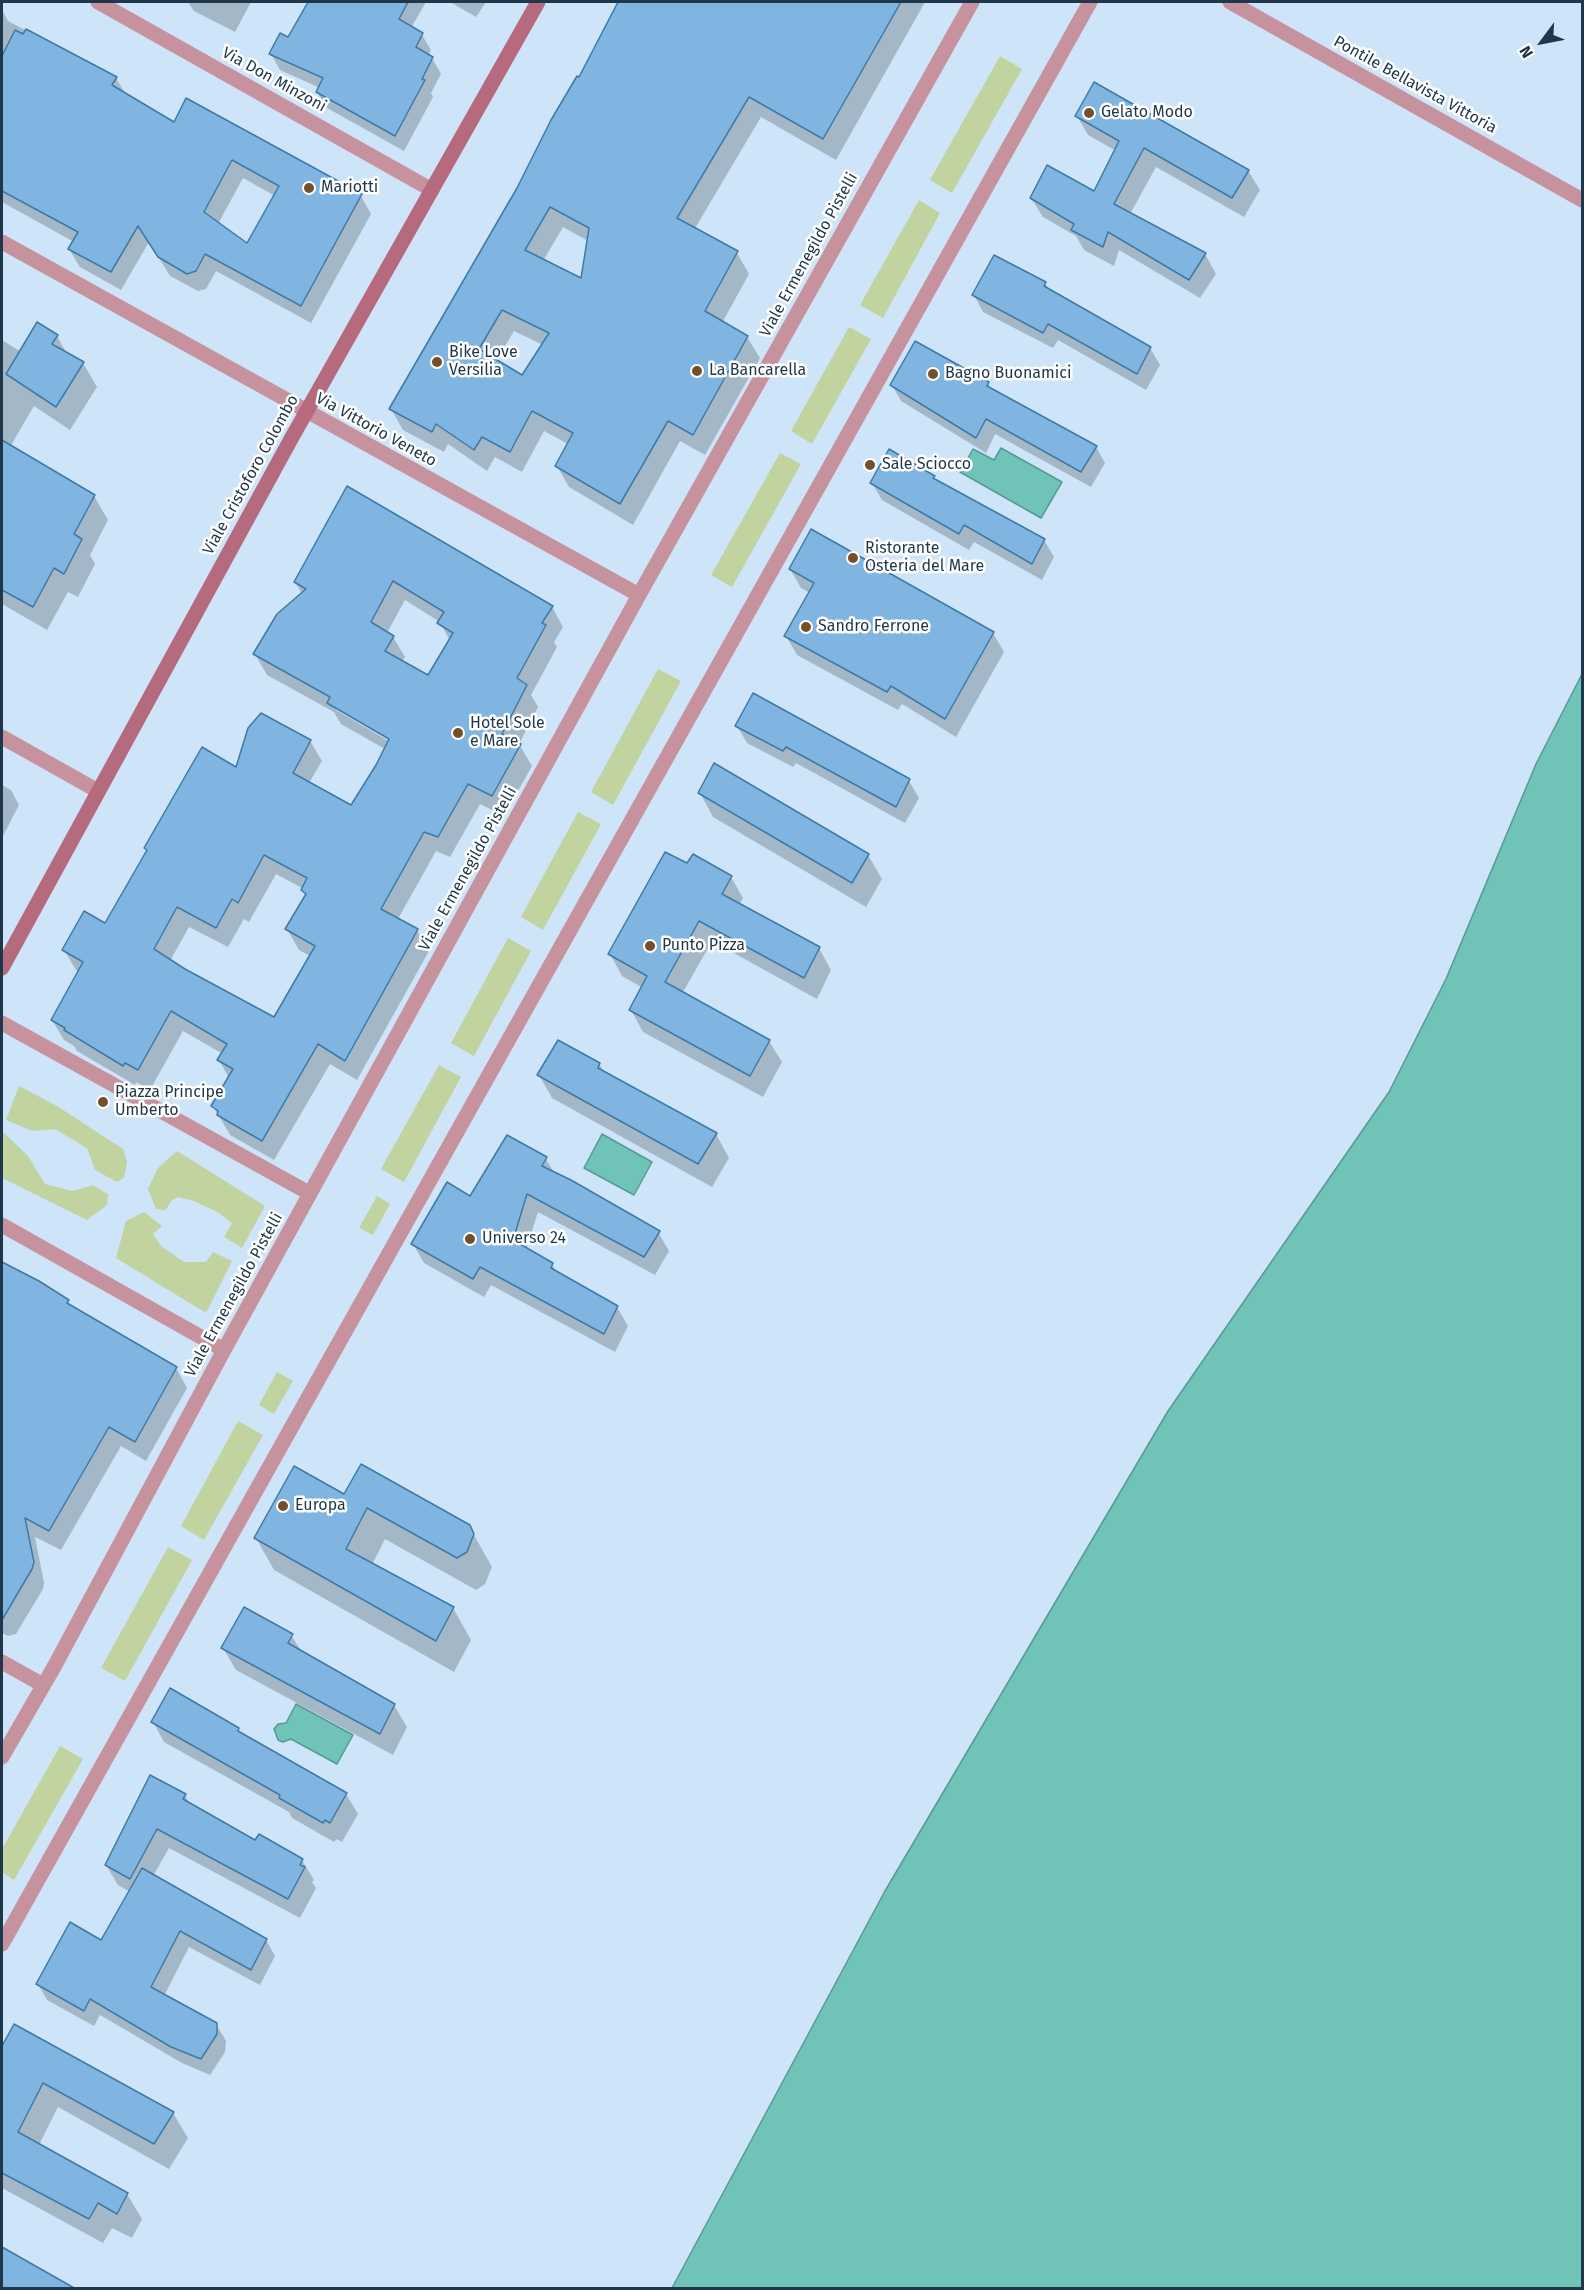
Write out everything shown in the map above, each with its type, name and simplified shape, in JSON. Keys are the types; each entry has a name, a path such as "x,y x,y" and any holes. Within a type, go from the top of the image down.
{"street":[{"name":"Via Don Minzoni","path":"98,2 432,189"},
{"name":"Viale Cristoforo Colombo","path":"2,968 307,412 538,2"},
{"name":"Viale Ermenegildo Pistelli","path":"2,1757 309,1193 639,595 971,2"},
{"path":"2,1944 1090,2"},
{"name":"Pontile Bellavista Vittoria","path":"1230,2 1582,200"},
{"name":"Via Vittorio Veneto","path":"2,242 639,595"},
{"path":"2,737 98,791"},
{"path":"2,1023 309,1193"},
{"path":"2,1226 224,1350"},
{"path":"2,1662 43,1685"}],"shaded area":[{"path":"1000,56 1022,69 952,193 930,180"},
{"path":"919,200 940,213 883,318 860,305"},
{"path":"849,327 871,339 812,444 791,431"},
{"path":"1001,448 1062,482 1041,518 960,472 973,449 994,460"},
{"path":"780,453 801,464 732,587 711,575"},
{"path":"658,669 681,681 613,805 591,792"},
{"path":"1582,674 1582,2288 672,2288 885,1891 1168,1411 1389,1092 1446,979 1536,764"},
{"path":"578,812 601,824 543,930 521,917"},
{"path":"508,938 531,951 474,1056 451,1043"},
{"path":"439,1065 461,1077 404,1182 381,1169"},
{"path":"19,1086 57,1106 123,1149 127,1162 124,1178 117,1182 95,1170 87,1148 55,1129 33,1131 6,1120"},
{"path":"2,1131 28,1156 45,1184 73,1191 93,1185 108,1194 107,1205 87,1220 2,1178"},
{"path":"602,1134 652,1162 634,1195 584,1168"},
{"path":"177,1151 265,1206 242,1248 224,1237 232,1223 219,1213 194,1201 178,1197 171,1201 166,1210 156,1209 148,1189 158,1168"},
{"path":"377,1196 390,1204 373,1235 359,1228"},
{"path":"144,1212 162,1226 153,1234 161,1246 184,1262 206,1262 213,1252 232,1261 206,1313 116,1258 126,1221"},
{"path":"277,1372 293,1381 274,1414 259,1405"},
{"path":"238,1421 263,1435 204,1540 181,1526"},
{"path":"168,1547 192,1560 125,1681 101,1668"},
{"path":"296,1704 353,1735 337,1764 291,1739 283,1742 278,1740 274,1729 278,1724 286,1723"},
{"path":"60,1746 83,1759 14,1880 2,1872 2,1849"}],"building":[{"path":"308,2 408,2 399,19 423,33 416,47 433,57 422,79 425,80 395,136 316,92 323,78 269,54 280,33 288,37"},
{"path":"618,2 901,2 823,139 749,97 677,218 738,251 705,311 748,336 693,435 668,421 620,504 555,466 573,433 532,411 510,452 482,437 474,450 436,424 432,432 389,409 517,188 551,120 577,76 579,77","holes":["550,207 589,228 581,278 525,250","502,310 549,333 522,375 479,349"]},
{"path":"26,29 117,77 112,85 174,122 186,98 362,194 301,306 205,254 196,271 187,274 158,257 138,226 111,272 68,249 78,232 2,191 2,56 15,30 23,34","holes":["232,160 279,186 247,243 204,212"]},
{"path":"1094,82 1249,170 1232,198 1144,148 1114,204 1206,253 1189,280 1108,232 1103,247 1071,230 1074,224 1030,198 1047,165 1094,191 1119,141 1075,116"},
{"path":"994,255 1046,282 1044,286 1151,347 1137,374 1048,324 1043,333 972,295"},
{"path":"37,322 58,335 52,344 84,362 56,407 6,374"},
{"path":"915,341 989,382 987,386 1097,446 1081,472 986,419 976,438 890,385"},
{"path":"2,440 95,495 74,534 82,539 64,574 54,568 33,607 2,590"},
{"path":"889,449 935,476 933,478 1045,539 1032,564 964,525 959,534 870,483"},
{"path":"347,486 553,606 542,623 546,625 517,678 527,685 502,734 521,744 492,796 468,784 438,837 424,832 381,909 418,929 345,1061 318,1044 262,1141 217,1115 218,1111 211,1106 233,1069 217,1060 227,1044 171,1011 138,1070 125,1063 123,1066 51,1020 83,962 62,950 84,911 105,923 147,850 144,848 202,747 236,767 248,728 261,713 311,740 293,773 351,805 376,765 389,739 327,703 330,697 253,654 277,614 306,589 294,582","holes":["393,581 444,612 437,623 453,633 428,675 385,651 394,636 371,622","264,855 307,878 301,890 306,894 285,929 315,946 274,1017 185,969 154,949 177,907 216,928 232,899 238,903"]},
{"path":"811,529 994,632 945,719 891,686 887,692 784,636 814,583 789,569"},
{"path":"753,693 910,779 896,807 786,747 783,751 735,726"},
{"path":"714,763 869,854 852,883 698,793"},
{"path":"665,852 687,863 693,854 732,876 722,894 820,947 804,978 699,921 665,982 770,1040 750,1076 629,1010 647,976 608,954"},
{"path":"558,1040 600,1063 598,1068 717,1133 698,1164 537,1075"},
{"path":"507,1135 547,1157 542,1166 660,1231 644,1257 527,1194 513,1240 553,1263 551,1268 618,1306 604,1334 480,1267 473,1279 411,1244 447,1182 470,1196"},
{"path":"2,1262 39,1281 69,1300 67,1303 177,1367 135,1442 109,1427 49,1531 25,1518 34,1562 2,1620"},
{"path":"361,1464 470,1525 474,1534 467,1552 457,1558 367,1508 346,1549 454,1607 436,1641 254,1538 294,1466 344,1494"},
{"path":"244,1607 293,1634 288,1643 395,1704 380,1734 221,1648"},
{"path":"170,1688 239,1728 238,1731 347,1793 330,1823 325,1820 323,1823 279,1798 280,1795 151,1722"},
{"path":"150,1775 186,1794 183,1799 255,1840 259,1834 303,1859 300,1865 305,1867 288,1899 157,1829 130,1879 105,1865"},
{"path":"142,1868 267,1939 251,1970 180,1931 151,1987 217,2023 217,2034 201,2059 171,2047 90,1999 84,2011 36,1984 70,1922 101,1940"},
{"path":"14,2024 174,2112 154,2144 43,2083 18,2132 128,2193 117,2214 98,2203 89,2219 2,2173 2,2046"},
{"path":"2,2247 76,2289 2,2289"}],"place":[{"name":"Gelato Modo","path":"1089,113"},
{"name":"Mariotti","path":"309,188"},
{"name":"Bike Love Versilia","path":"437,362"},
{"name":"La Bancarella","path":"697,371"},
{"name":"Bagno Buonamici","path":"933,374"},
{"name":"Sale Sciocco","path":"870,465"},
{"name":"Ristorante Osteria del Mare","path":"853,558"},
{"name":"Sandro Ferrone","path":"806,627"},
{"name":"Hotel Sole e Mare","path":"458,733"},
{"name":"Punto Pizza","path":"650,946"},
{"name":"Piazza Principe Umberto","path":"103,1102"},
{"name":"Universo 24","path":"470,1239"},
{"name":"Europa","path":"283,1506"}]}
